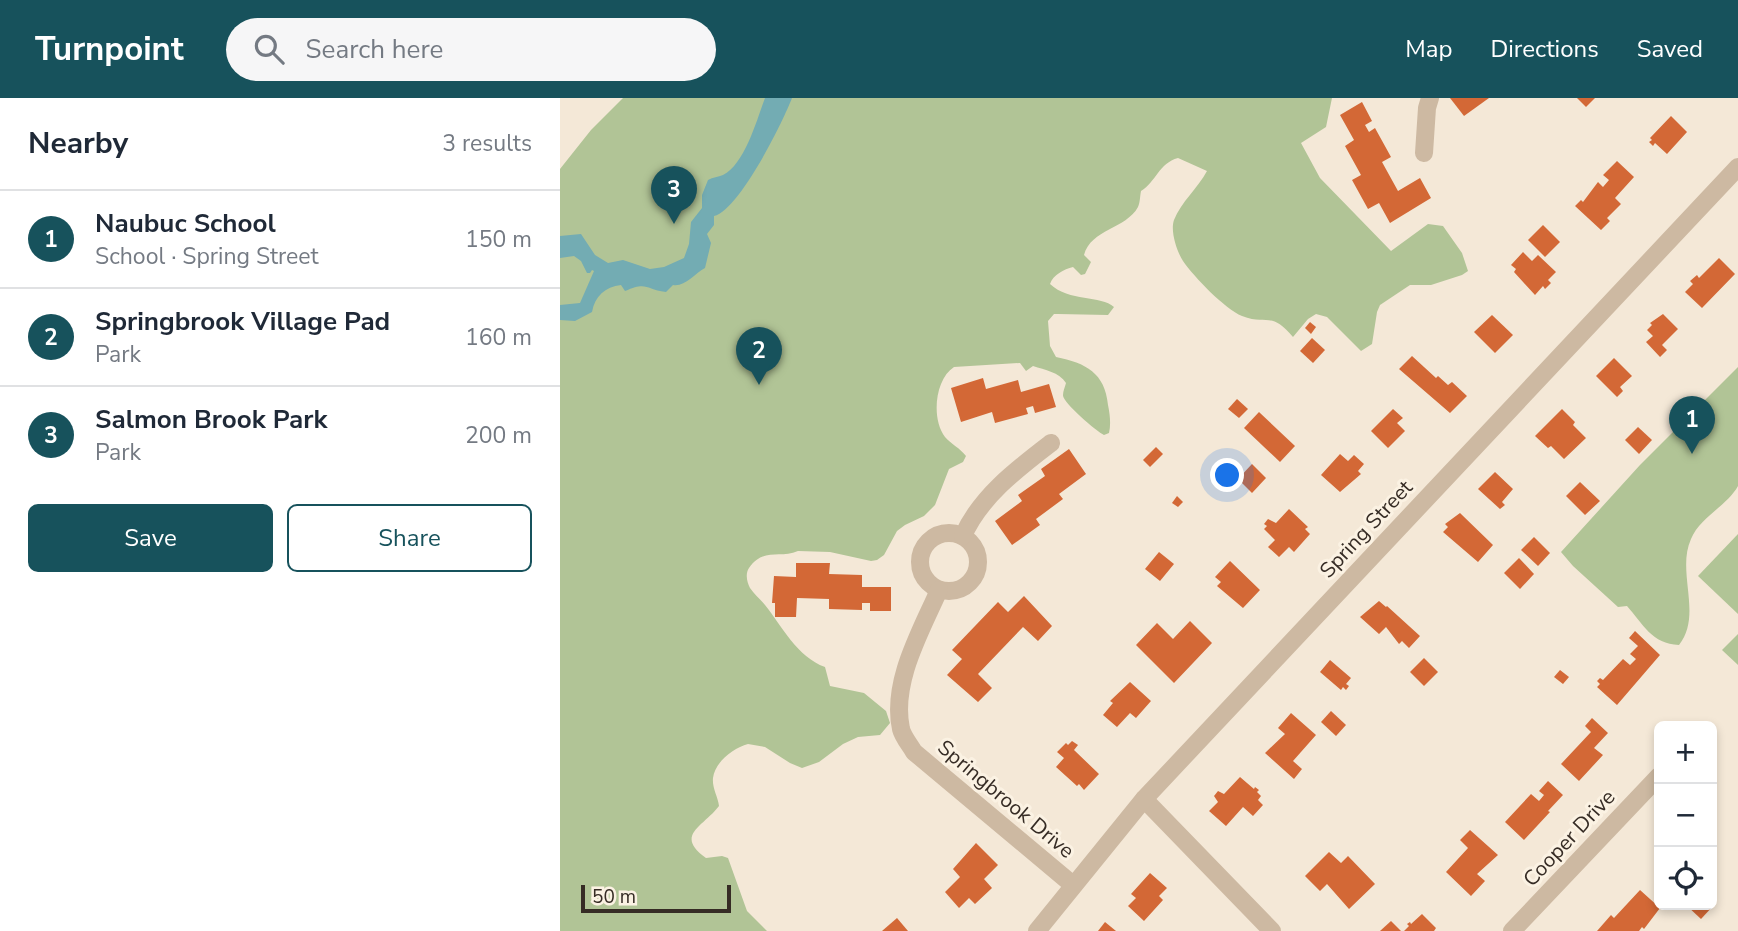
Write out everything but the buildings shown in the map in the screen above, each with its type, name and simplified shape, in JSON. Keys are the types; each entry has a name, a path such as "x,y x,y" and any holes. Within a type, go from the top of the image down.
{"street":[{"path":"1424,153 1430,98"},
{"name":"Spring Street","path":"1037,931 1144,799 1738,167"},
{"path":"963,536 970,520 982,505 1016,470 1051,443"},
{"path":"944,534 963,536 971,542 979,559 975,578 960,590 939,590 925,579 921,570 922,551 935,537 944,534"},
{"name":"Springbrook Drive","path":"939,590 909,661 900,697 901,731 914,752 1073,885"},
{"name":"Cooper Drive","path":"1513,931 1654,781"},
{"path":"1144,799 1272,931"}],"green space":[{"path":"623,98 1332,98 1326,127 1301,143 1320,178 1391,251 1428,224 1443,226 1462,253 1468,271 1431,285 1410,285 1380,305 1372,344 1361,351 1327,317 1316,314 1308,319 1293,337 1273,321 1250,319 1227,307 1183,261 1175,241 1174,220 1207,171 1178,158 1166,164 1141,191 1139,205 1133,214 1101,234 1088,246 1084,255 1091,262 1085,274 1081,275 1073,267 1056,275 1050,284 1066,294 1101,301 1114,307 1108,315 1054,314 1048,321 1050,346 1056,357 1085,366 1103,385 1109,412 1109,433 1100,433 1074,410 1064,399 1066,383 1051,372 1033,366 1026,371 1020,363 954,367 943,380 939,390 938,420 945,437 966,456 963,462 949,469 935,505 924,516 897,531 884,555 877,560 830,552 798,551 760,558 748,570 750,588 798,649 825,667 830,686 864,693 886,711 890,723 880,735 858,737 843,744 819,762 802,768 765,747 748,744 731,752 717,766 713,782 719,806 694,831 692,843 706,858 728,858 747,911 767,931 560,931 560,169 591,130"},
{"path":"1738,367 1738,486 1701,524 1691,539 1686,565 1689,620 1679,645 1670,644 1649,632 1627,606 1618,607 1561,552 1640,465"},
{"path":"1738,534 1738,614 1698,576"},
{"path":"1738,634 1738,665 1722,650"}],"water":[{"path":"765,98 792,98 770,145 747,183 724,210 714,216 714,225 707,234 711,243 705,268 685,282 673,285 666,292 642,286 625,291 621,285 610,288 598,297 592,312 575,321 560,320 560,305 580,303 594,271 587,273 581,261 574,256 560,258 560,236 581,234 595,255 608,263 623,260 650,269 664,267 684,258 689,244 691,222 702,208 702,195 708,180 723,175 738,161"}],"place":[{"name":"Salmon Brook Park","path":"674,224"},
{"name":"Springbrook Village Pad","path":"759,385"},
{"name":"Naubuc School","path":"1692,454"}]}
